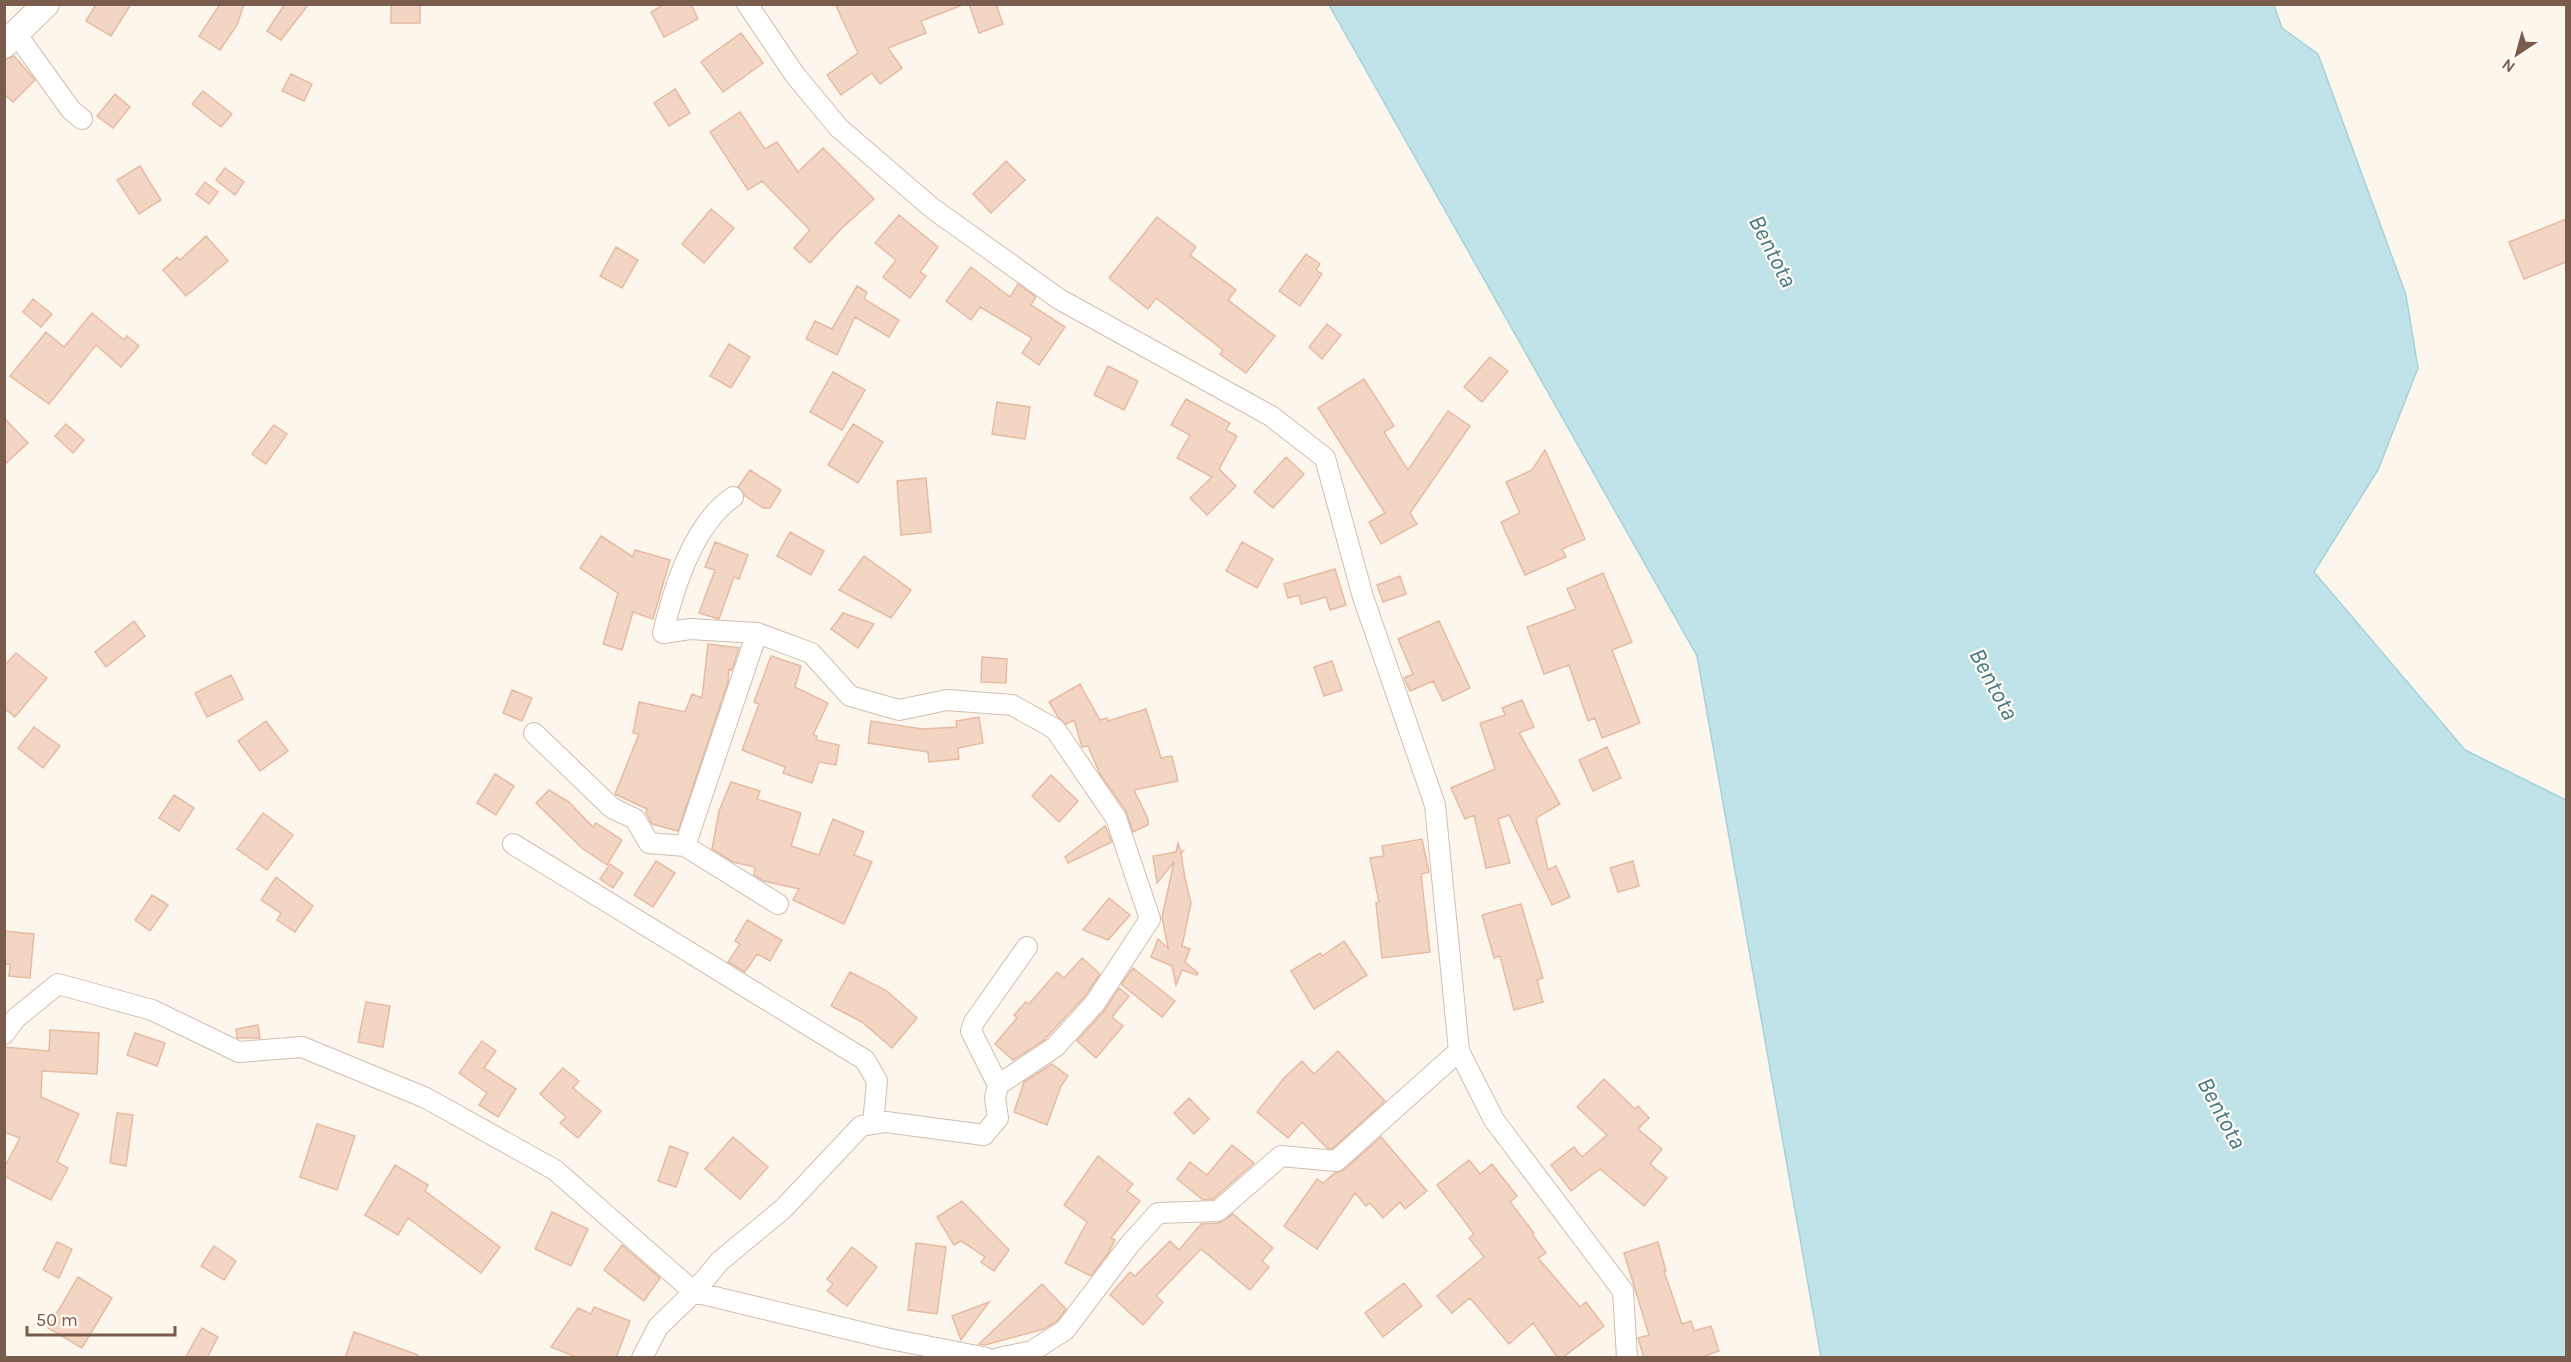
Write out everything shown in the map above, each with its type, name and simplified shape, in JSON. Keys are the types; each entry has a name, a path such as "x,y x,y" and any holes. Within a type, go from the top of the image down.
{"street":[{"path":"46,4 11,40 71,110 82,119"},
{"path":"747,4 795,75 839,128 932,208 1059,299 1271,416 1325,458 1363,597 1435,805 1459,1051 1494,1120 1623,1291 1627,1358"},
{"path":"733,497 717,508 684,563 671,598 663,633 690,629 757,633 811,654 850,696 899,710 947,700 1012,705 1055,729 1116,818 1150,919 1095,1004 1055,1047 998,1085"},
{"path":"685,846 757,633"},
{"path":"534,733 612,808 635,819 649,843 685,846 778,904"},
{"path":"513,844 865,1060 877,1081 873,1124"},
{"path":"642,1358 658,1327 694,1292 720,1261 783,1209 861,1126 886,1122 984,1135 998,1118 995,1098 998,1085 971,1031 974,1022 1027,947"},
{"path":"4,1034 16,1018 58,984 152,1010 239,1052 302,1047 426,1098 555,1170 694,1292 885,1338 987,1358"},
{"path":"999,1358 1032,1352 1065,1330 1130,1244 1158,1213 1218,1210 1281,1156 1336,1161 1459,1051"}],"water":[{"name":"Bentota","path":"1329,5 2274,5 2282,28 2318,54 2406,295 2418,368 2378,470 2314,572 2465,750 2566,800 2566,1357 1821,1357 1697,656"}],"building":[{"path":"96,4 131,4 111,36 86,21"},
{"path":"220,4 244,4 237,25 220,50 199,36"},
{"path":"285,4 309,4 281,40 267,31"},
{"path":"391,4 420,4 420,23 391,23"},
{"path":"665,4 691,4 698,19 664,37 651,12"},
{"path":"835,4 959,4 960,6 921,21 926,33 888,48 902,68 880,84 872,73 841,95 827,75 858,53"},
{"path":"969,4 996,4 1003,24 979,33"},
{"path":"741,33 763,63 723,92 701,62"},
{"path":"14,56 35,80 13,102 4,94 4,60"},
{"path":"291,74 312,84 304,101 282,91"},
{"path":"675,89 690,113 669,126 654,103"},
{"path":"203,91 232,114 221,127 192,104"},
{"path":"115,94 130,107 113,128 97,116"},
{"path":"740,112 765,149 777,142 798,172 823,148 874,199 840,230 810,263 794,248 810,230 762,181 748,190 710,132"},
{"path":"1006,161 1025,180 991,213 973,194"},
{"path":"140,166 161,200 139,214 117,180"},
{"path":"225,168 244,182 235,195 216,180"},
{"path":"205,182 218,192 209,204 196,194"},
{"path":"711,209 734,228 704,263 682,244"},
{"path":"899,215 938,247 920,272 926,276 910,298 883,277 896,260 875,243"},
{"path":"1157,217 1196,247 1190,255 1236,290 1228,300 1275,336 1246,373 1220,354 1223,350 1156,298 1148,309 1109,278"},
{"path":"2566,219 2566,262 2524,279 2509,242"},
{"path":"206,236 228,261 186,296 163,270 177,257 180,260"},
{"path":"616,247 638,260 622,288 600,276"},
{"path":"1306,254 1320,264 1316,270 1322,274 1300,306 1279,291"},
{"path":"971,267 1010,297 1018,284 1036,297 1031,305 1065,327 1039,365 1022,353 1032,338 980,307 971,320 946,301"},
{"path":"857,286 867,292 864,299 899,320 889,337 855,317 837,355 806,339 815,321 832,329"},
{"path":"33,299 52,314 41,327 23,312"},
{"path":"92,313 124,340 127,336 139,346 121,367 96,345 49,404 10,376 46,332 64,347"},
{"path":"1327,324 1341,335 1322,359 1309,347"},
{"path":"729,344 750,357 731,388 710,376"},
{"path":"1490,357 1508,371 1482,402 1464,387"},
{"path":"1108,366 1138,381 1124,410 1094,395"},
{"path":"833,372 865,390 842,430 810,412"},
{"path":"1364,379 1394,426 1384,432 1408,470 1448,411 1470,426 1410,513 1417,524 1381,544 1369,522 1385,513 1318,408"},
{"path":"1186,399 1230,423 1226,430 1237,436 1219,469 1236,486 1207,515 1190,498 1212,477 1177,458 1190,435 1171,425"},
{"path":"997,402 1030,407 1025,439 992,434"},
{"path":"4,418 28,443 4,465"},
{"path":"66,424 84,440 73,453 55,436"},
{"path":"853,424 883,442 858,483 828,465"},
{"path":"274,425 287,434 266,464 252,454"},
{"path":"1545,450 1585,539 1562,549 1566,557 1525,575 1501,522 1520,513 1506,482 1532,470"},
{"path":"1286,457 1304,474 1273,508 1254,492"},
{"path":"750,470 781,490 770,508 763,508 745,496 738,487"},
{"path":"926,478 931,532 901,535 897,481"},
{"path":"790,532 824,551 811,575 777,556"},
{"path":"601,536 633,557 635,550 670,560 653,619 633,612 622,650 603,644 618,593 580,568"},
{"path":"715,542 748,555 739,579 734,577 719,619 699,613 715,570 705,567"},
{"path":"1242,542 1273,559 1257,588 1226,571"},
{"path":"864,556 911,590 891,618 839,590"},
{"path":"1335,569 1346,605 1330,610 1326,597 1301,604 1299,595 1288,598 1284,584"},
{"path":"1603,573 1632,642 1612,650 1640,723 1602,738 1595,718 1588,721 1569,665 1544,674 1527,627 1576,609 1567,589"},
{"path":"1400,576 1406,594 1383,602 1377,585"},
{"path":"843,613 874,624 858,648 831,629"},
{"path":"134,621 145,636 106,667 95,652"},
{"path":"1439,621 1470,688 1443,701 1433,681 1410,691 1404,678 1413,674 1398,639"},
{"path":"708,644 739,648 732,670 729,669 728,682 678,831 652,824 646,813 647,809 615,794 639,734 633,733 639,702 685,712 692,694 702,698"},
{"path":"16,653 47,678 15,717 4,708 4,666"},
{"path":"771,656 801,666 795,687 828,703 813,735 817,736 816,740 839,745 836,765 819,762 812,783 783,773 785,767 742,750 759,704 754,702"},
{"path":"982,657 1007,659 1006,683 981,682"},
{"path":"1332,661 1342,690 1324,696 1314,667"},
{"path":"231,675 243,699 207,717 195,693"},
{"path":"1080,684 1100,720 1107,718 1108,721 1146,709 1161,758 1172,756 1178,781 1134,790 1148,819 1148,825 1133,832 1126,811 1100,774 1088,746 1082,747 1074,720 1066,724 1058,717 1049,702"},
{"path":"512,690 532,698 522,721 503,713"},
{"path":"1522,700 1534,727 1519,733 1560,804 1536,818 1548,870 1556,866 1570,897 1552,905 1509,815 1498,819 1510,863 1486,868 1474,815 1465,819 1451,788 1495,769 1480,723 1505,715 1502,708"},
{"path":"979,717 983,743 958,748 959,759 929,762 928,752 868,743 871,721 922,729 957,727 956,721"},
{"path":"266,721 288,751 260,771 238,741"},
{"path":"34,727 60,746 43,768 18,748"},
{"path":"1607,747 1621,778 1593,791 1579,760"},
{"path":"495,774 514,786 496,815 477,803"},
{"path":"1051,775 1078,801 1059,822 1032,796"},
{"path":"731,782 760,791 757,799 801,813 791,846 819,855 833,819 864,832 854,855 872,862 844,924 793,900 799,889 764,881 754,875 755,867 733,862 712,849 719,811"},
{"path":"549,790 569,802 593,827 596,823 622,840 607,865 583,849 536,803"},
{"path":"174,795 194,808 179,831 159,818"},
{"path":"263,813 293,835 267,870 237,849"},
{"path":"1105,826 1112,842 1068,863 1065,857"},
{"path":"1422,839 1429,872 1421,874 1430,952 1382,958 1376,903 1379,902 1370,858 1384,856 1382,846"},
{"path":"1178,843 1181,852 1183,851 1181,854 1191,903 1182,946 1190,949 1185,962 1198,973 1197,975 1182,970 1176,985 1172,966 1151,957 1158,939 1168,948 1162,917 1174,862 1157,883 1153,856 1176,852"},
{"path":"656,861 675,873 653,907 634,895"},
{"path":"1633,861 1639,886 1618,892 1610,868"},
{"path":"610,864 623,873 613,888 600,879"},
{"path":"276,877 313,906 295,932 277,920 281,913 261,900"},
{"path":"152,895 168,905 150,931 135,920"},
{"path":"1109,898 1130,915 1108,940 1083,930"},
{"path":"1521,904 1543,978 1537,980 1543,1002 1514,1010 1500,956 1494,958 1482,915"},
{"path":"747,920 782,940 770,961 757,954 745,972 728,962 740,944 735,941"},
{"path":"4,931 34,934 30,978 9,976 10,964 4,964"},
{"path":"1344,941 1367,975 1314,1009 1291,971 1320,953 1322,956"},
{"path":"1082,958 1100,974 1085,996 1043,1041 1013,1060 995,1044 1017,1018 1014,1015 1026,1002 1029,1004 1057,972 1064,978"},
{"path":"1133,968 1175,1001 1162,1017 1121,984"},
{"path":"850,972 887,991 917,1018 892,1048 862,1022 831,1006"},
{"path":"1119,988 1129,996 1112,1017 1123,1026 1096,1058 1077,1041 1104,1011"},
{"path":"366,1002 390,1006 383,1047 358,1042"},
{"path":"258,1025 260,1038 237,1038 236,1029"},
{"path":"50,1030 99,1033 97,1074 42,1071 41,1097 79,1114 57,1162 68,1168 51,1200 4,1176 4,1168 20,1138 4,1132 4,1047 49,1051"},
{"path":"135,1033 165,1043 157,1066 127,1055"},
{"path":"482,1041 496,1051 484,1068 516,1089 498,1117 479,1105 487,1093 459,1073"},
{"path":"1338,1051 1385,1101 1332,1149 1327,1148 1302,1122 1288,1138 1257,1112 1284,1078 1302,1061 1314,1074"},
{"path":"1052,1064 1068,1076 1061,1086 1047,1125 1014,1112 1024,1082"},
{"path":"563,1068 579,1081 573,1088 601,1111 578,1138 560,1123 566,1117 540,1094"},
{"path":"1604,1079 1635,1109 1638,1106 1649,1118 1638,1129 1662,1149 1650,1164 1667,1178 1644,1206 1600,1169 1571,1191 1551,1165 1574,1147 1582,1157 1607,1135 1577,1107"},
{"path":"1189,1098 1209,1119 1194,1134 1174,1113"},
{"path":"117,1113 133,1115 126,1166 110,1163"},
{"path":"317,1124 355,1136 337,1190 300,1177"},
{"path":"733,1137 768,1167 740,1199 705,1169"},
{"path":"1381,1137 1427,1191 1405,1209 1400,1202 1383,1218 1370,1203 1366,1206 1355,1193 1317,1249 1284,1226 1317,1179 1323,1183 1335,1173 1344,1170"},
{"path":"1232,1145 1254,1163 1213,1199 1203,1200 1177,1179 1190,1162 1207,1175"},
{"path":"670,1146 688,1153 676,1187 658,1181"},
{"path":"1098,1156 1133,1184 1127,1191 1140,1201 1111,1238 1115,1240 1109,1252 1091,1276 1065,1263 1087,1222 1064,1205"},
{"path":"1469,1160 1480,1174 1492,1164 1517,1196 1510,1202 1546,1253 1538,1258 1580,1307 1586,1302 1604,1326 1562,1358 1558,1358 1533,1323 1509,1344 1470,1298 1452,1313 1437,1296 1484,1257 1469,1238 1474,1234 1437,1185"},
{"path":"395,1165 428,1185 425,1191 500,1247 481,1273 408,1218 398,1235 365,1215"},
{"path":"962,1201 1009,1250 994,1271 981,1262 985,1257 961,1241 954,1245 937,1217"},
{"path":"552,1212 588,1229 571,1266 535,1249"},
{"path":"1233,1214 1273,1248 1262,1261 1269,1267 1250,1290 1201,1249 1156,1296 1163,1302 1143,1325 1110,1295 1130,1272 1135,1276 1170,1241 1179,1250 1201,1224 1219,1223"},
{"path":"57,1242 72,1249 59,1278 43,1270"},
{"path":"1658,1242 1666,1271 1664,1271 1682,1324 1691,1321 1694,1331 1711,1326 1719,1351 1699,1358 1644,1358 1638,1338 1649,1335 1624,1253"},
{"path":"916,1243 946,1247 937,1314 908,1310"},
{"path":"622,1245 660,1278 644,1301 604,1270"},
{"path":"214,1246 236,1261 224,1280 201,1266"},
{"path":"852,1247 877,1267 847,1306 827,1291 833,1284 827,1279"},
{"path":"78,1277 112,1298 82,1348 48,1328"},
{"path":"1404,1283 1422,1306 1383,1337 1365,1313"},
{"path":"1042,1284 1066,1309 1057,1321 1044,1329 985,1345 979,1344"},
{"path":"989,1302 961,1340 952,1316"},
{"path":"594,1307 630,1321 616,1358 578,1358 551,1347 578,1308 591,1314"},
{"path":"202,1328 218,1337 207,1358 185,1358"},
{"path":"354,1332 418,1355 417,1358 345,1358"}]}
